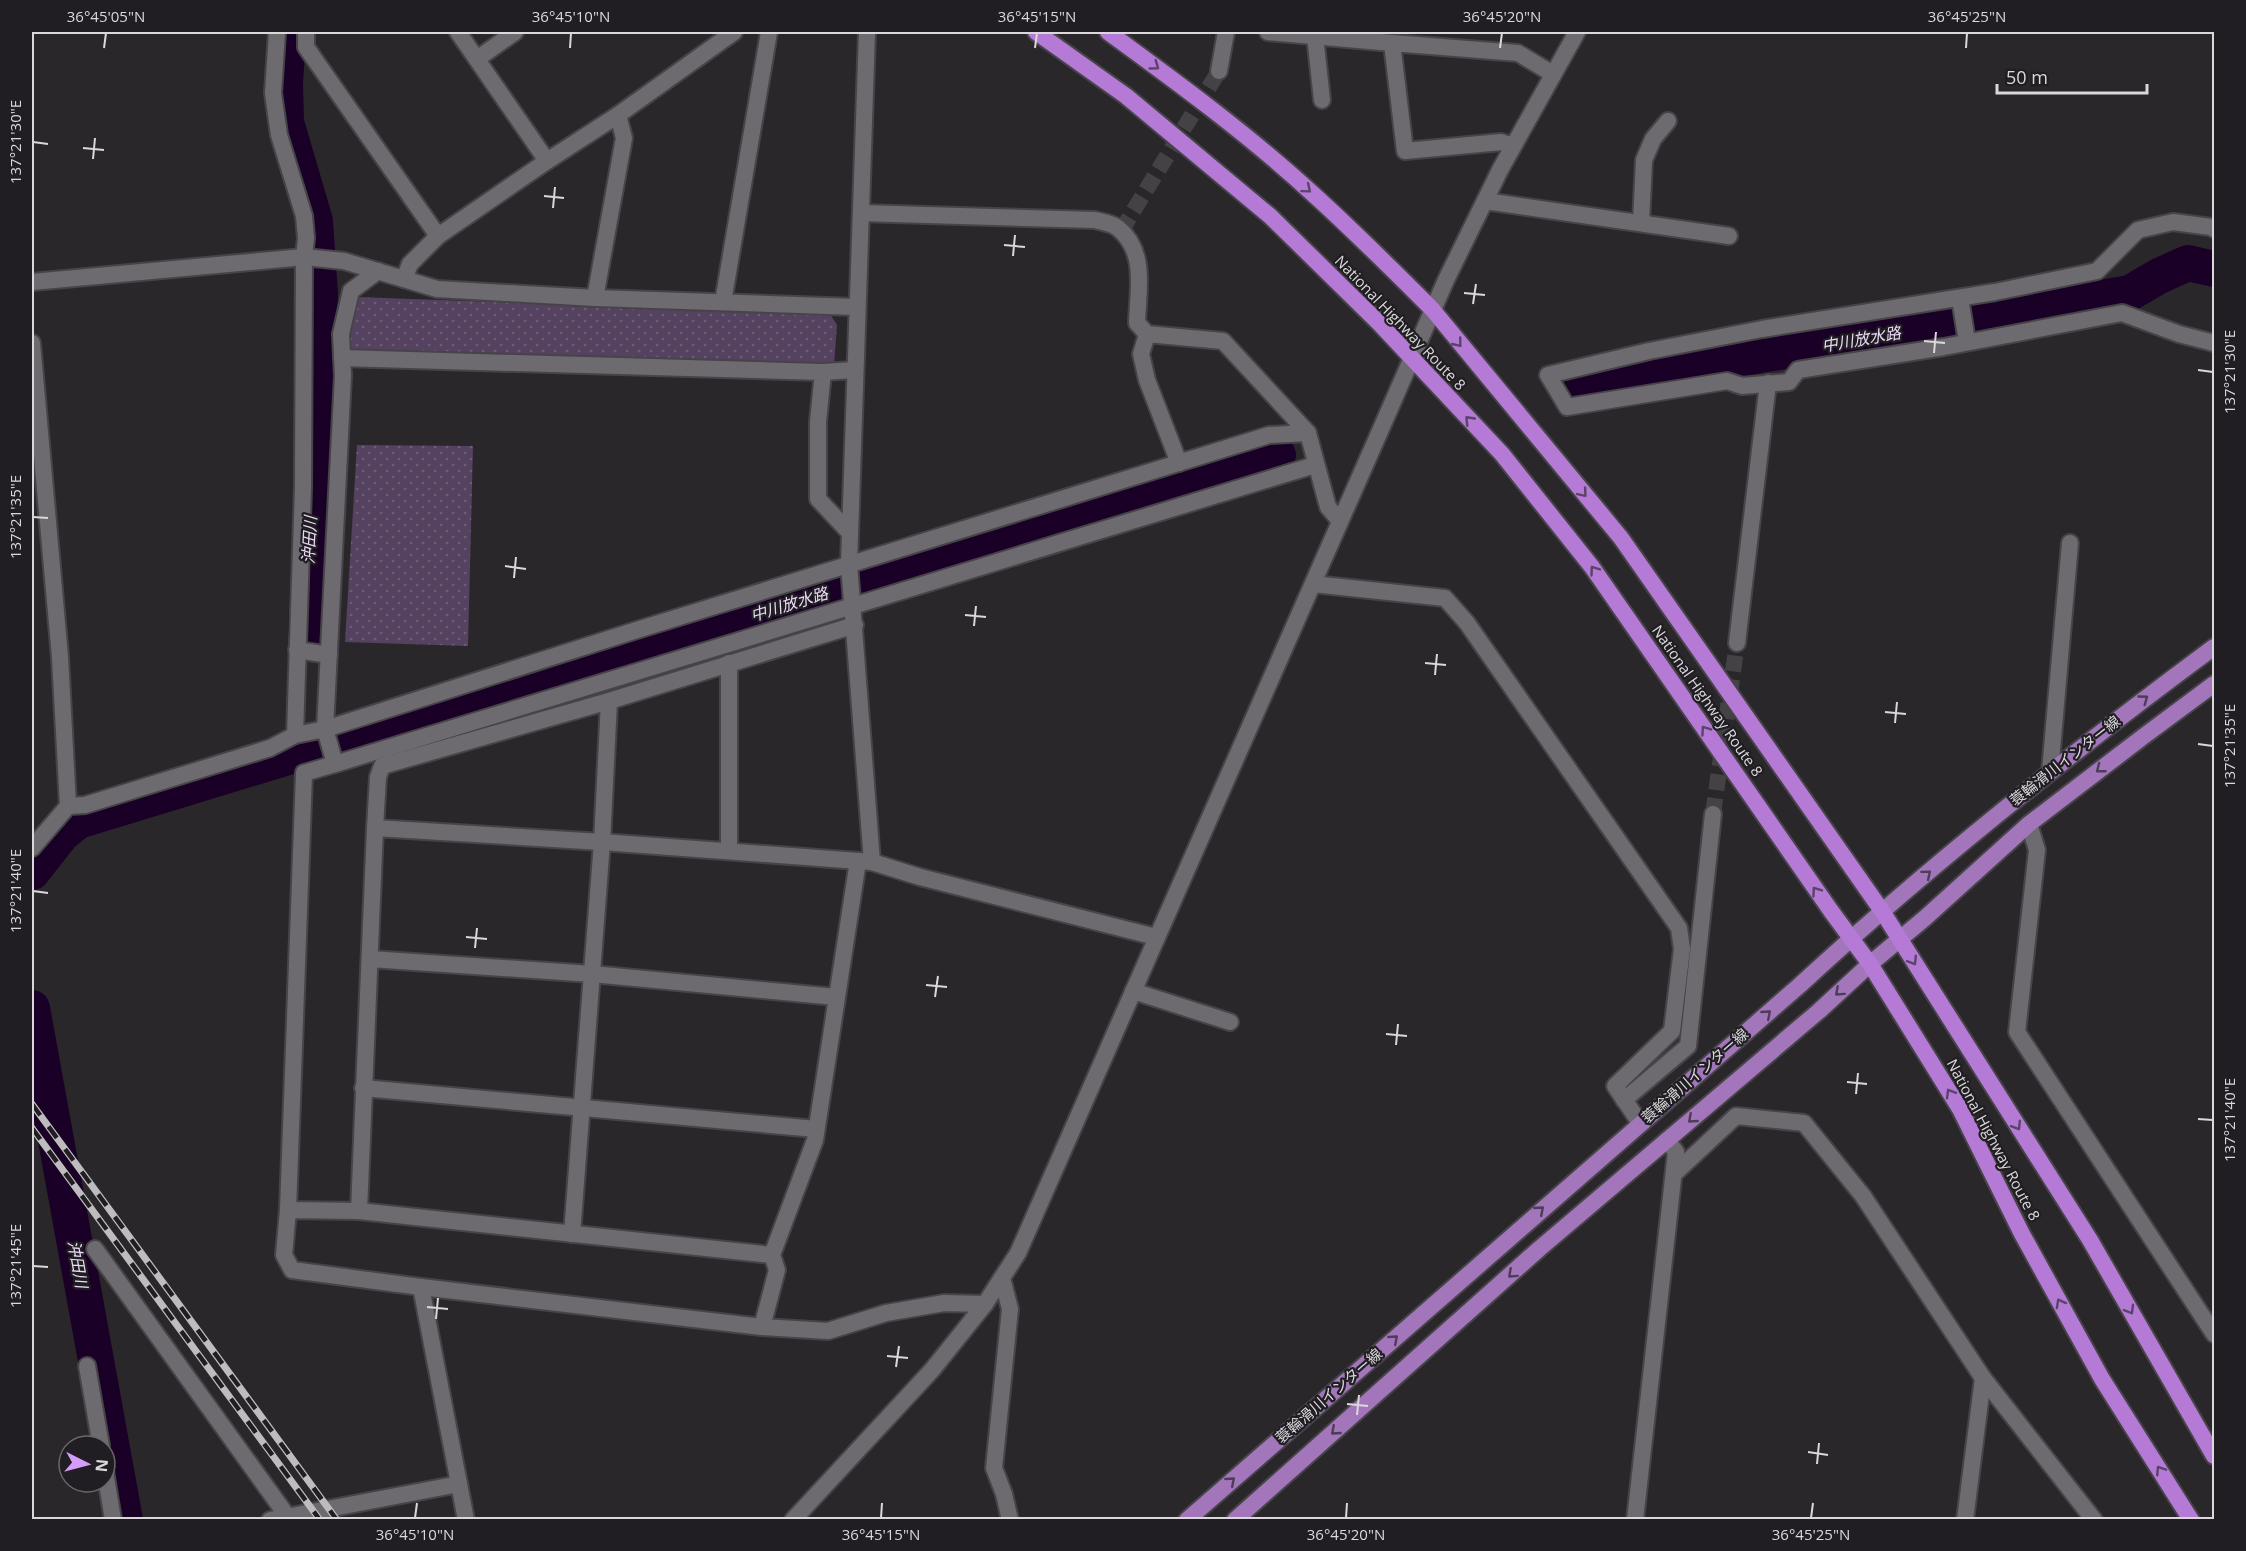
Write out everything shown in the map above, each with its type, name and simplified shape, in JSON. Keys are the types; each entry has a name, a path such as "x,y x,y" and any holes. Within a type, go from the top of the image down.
{"highway":[{"name":"National Highway Route 8","path":"1036,32 1126,96 1270,216 1378,322 1502,454 1592,567 1870,964 1960,1109 2022,1234 2102,1379 2191,1520"},
{"name":"National Highway Route 8","path":"1108,32 1189,91 1313,193 1432,309 1621,538 1882,911 2090,1240 2214,1456"}],"main road":[{"name":"蓑輪滑川インター線","path":"1187,1520 1882,911 2050,772 2214,647"},
{"name":"蓑輪滑川インター線","path":"1234,1520 1539,1249 1819,1011 2030,824 2214,684"}],"street":[{"path":"277,32 273,93 279,135 304,216 306,238 303,487 295,735"},
{"path":"306,32 306,47 438,237"},
{"path":"458,32 548,161"},
{"path":"477,58 515,32"},
{"path":"404,279 410,264 438,237 618,115 734,32"},
{"path":"723,302 769,32"},
{"path":"762,1327 777,1270 772,1255 815,1140 836,997 865,862 850,533 867,32"},
{"path":"1219,71 1226,32"},
{"path":"1268,32 1518,53 1554,74"},
{"path":"793,1520 932,1370 985,1304 1018,1253 1432,309 1513,146 1577,32"},
{"path":"1315,36 1322,100"},
{"path":"1392,43 1405,151 1501,142 1513,146"},
{"path":"595,298 624,138 618,115"},
{"path":"1641,224 1644,160 1653,139 1668,121"},
{"path":"1485,201 1729,236"},
{"path":"861,213 1095,219 1116,226 1131,243 1139,261 1137,323 1147,334 1223,340 1308,433 1328,507 1340,521"},
{"path":"2214,229 2211,226 2173,222 2138,230 2097,271 1961,299 1762,329 1649,351 1548,375 1567,407 1727,381 1742,386 1789,382 1798,370 2122,314 2179,334 2214,343"},
{"path":"32,282 304,257 344,261 437,289 595,298 856,307"},
{"path":"335,764 325,729 342,358 341,334 351,291 378,271"},
{"path":"1961,299 1967,342"},
{"path":"1147,334 1142,354 1147,380 1179,463"},
{"path":"32,343 60,657 68,806 32,848"},
{"path":"342,358 822,372 855,370"},
{"path":"822,372 818,422 818,499 850,533"},
{"path":"1737,643 1767,383"},
{"path":"68,806 86,805 270,748 295,735 325,729 850,568 1269,435 1308,433"},
{"path":"985,1304 944,1303 886,1313 828,1330 762,1327 292,1270 284,1255 288,1210 304,773 853,600 1315,465"},
{"path":"2050,772 2070,543"},
{"path":"1312,584 1445,598 1467,623 1679,928 1682,949 1672,1031 1615,1086 1640,1123"},
{"path":"359,1211 375,828 378,777 382,766 609,701 855,625"},
{"path":"297,650 329,655"},
{"path":"729,663 729,851"},
{"path":"573,1234 602,842 609,701"},
{"path":"1624,1100 1688,1046 1713,814"},
{"path":"2030,824 2037,850 2017,1032 2214,1334"},
{"path":"375,828 865,862 1156,937"},
{"path":"369,959 592,974 836,997"},
{"path":"1133,991 1230,1022"},
{"path":"363,1088 816,1129"},
{"path":"1674,1173 1736,1116 1804,1123 1863,1196 1983,1378 2094,1520"},
{"path":"1635,1520 1676,1152 1667,1140"},
{"path":"288,1210 359,1211 772,1255"},
{"path":"95,1249 289,1518"},
{"path":"1002,1278 1010,1310 994,1468 1004,1494 1010,1520"},
{"path":"422,1287 466,1520"},
{"path":"87,1366 99,1434"},
{"path":"1965,1520 1983,1378"},
{"path":"270,1520 459,1484"},
{"path":"109,1494 114,1520"}],"shaded area":[{"path":"356,297 830,314 837,325 834,365 673,358 366,353 348,348 347,324"},
{"path":"357,445 473,446 468,646 345,642"}],"waterway":[{"name":"沖田川","path":"288,32 285,84 286,122 315,221 320,294 306,632"},
{"name":"中川放水路","path":"1571,387 2130,293 2188,263 2214,269"},
{"name":"中川放水路","path":"32,872 62,834 78,821 1278,455"},
{"name":"沖田川","path":"32,1008 125,1520"}],"tunnel":[{"path":"1121,231 1219,71"},
{"path":"1713,814 1737,643"}],"railway":[{"path":"32,1104 337,1520"},
{"path":"32,1128 320,1520"}]}
